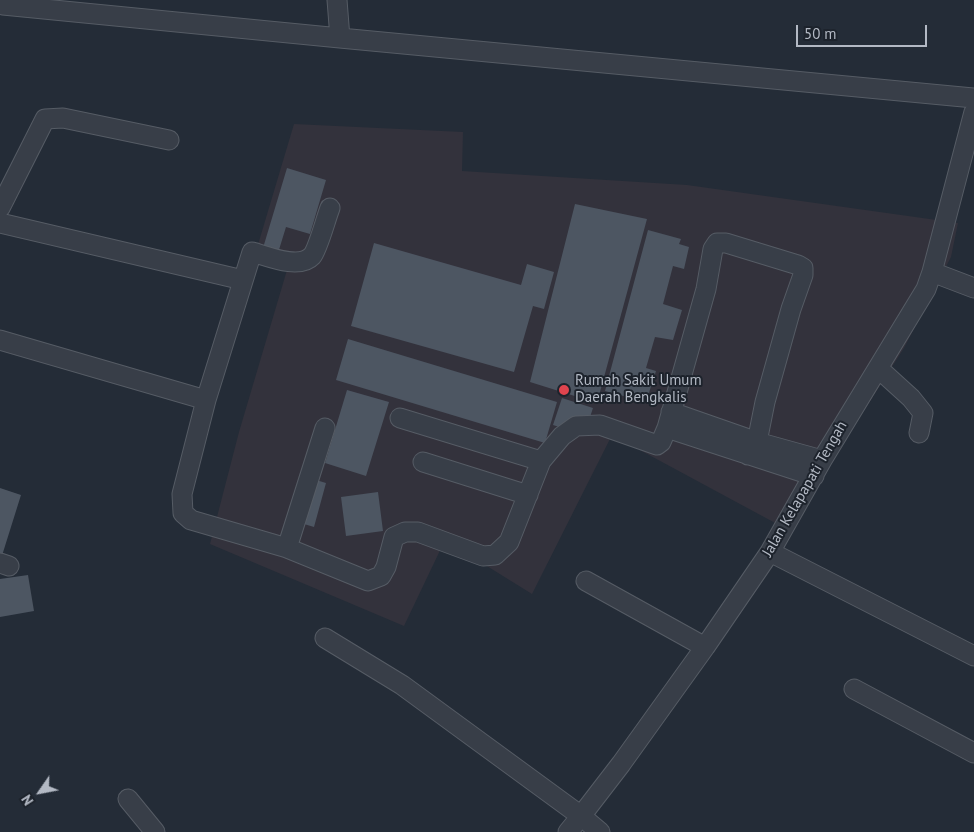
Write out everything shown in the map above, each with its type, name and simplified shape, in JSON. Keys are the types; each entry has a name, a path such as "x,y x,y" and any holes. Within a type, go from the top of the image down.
{"street":[{"path":"337,0 340,38"},
{"path":"3,7 974,98"},
{"name":"Jalan Kelapapati Tengah","path":"568,832 621,764 770,552 818,468 926,289 974,112"},
{"path":"0,208 45,119 62,118 169,140"},
{"path":"330,208 312,256 303,261 287,262 252,252 206,400 182,494 183,513 190,520 286,548 368,581 381,576 386,567 394,537 405,532 418,532 484,556 496,555 509,542 541,460 562,436 576,426 600,426 657,445 661,442 706,289 713,249 717,243 726,243 803,268 803,275 791,308 753,448"},
{"path":"0,223 243,280"},
{"path":"932,272 974,288"},
{"path":"0,340 206,400"},
{"path":"878,368 911,398 923,413 919,433"},
{"path":"400,418 541,460"},
{"path":"669,420 818,468"},
{"path":"286,548 325,428"},
{"path":"423,462 528,496"},
{"path":"770,552 974,656"},
{"path":"586,581 705,647"},
{"path":"325,638 402,685 581,816 600,832"},
{"path":"854,689 974,753"},
{"path":"128,800 155,832"}],"shaded area":[{"name":"Rumah Sakit Umum Daerah Bengkalis","path":"294,124 463,132 462,171 687,185 958,223 951,257 904,348 828,467 790,531 612,435 532,594 445,540 404,626 210,544 239,432 287,270 254,258"}],"building":[{"path":"287,168 326,180 310,234 286,227 278,253 263,248"},
{"path":"575,204 647,219 597,403 530,382"},
{"path":"648,230 681,239 679,244 689,247 684,269 673,266 663,304 682,310 673,340 655,337 646,368 656,371 647,399 639,396 638,400 605,391"},
{"path":"374,243 521,285 527,264 554,272 544,309 533,306 514,372 351,326"},
{"path":"348,339 557,402 545,443 336,380"},
{"path":"347,390 389,402 366,476 325,463"},
{"path":"562,398 593,408 584,435 553,425"},
{"path":"316,480 326,483 314,527 304,524"},
{"path":"0,488 21,495 0,562"},
{"path":"378,492 383,531 346,536 341,497"},
{"path":"28,575 34,611 0,617 0,579"}],"place":[{"name":"Rumah Sakit Umum Daerah Bengkalis","path":"564,390"}]}
